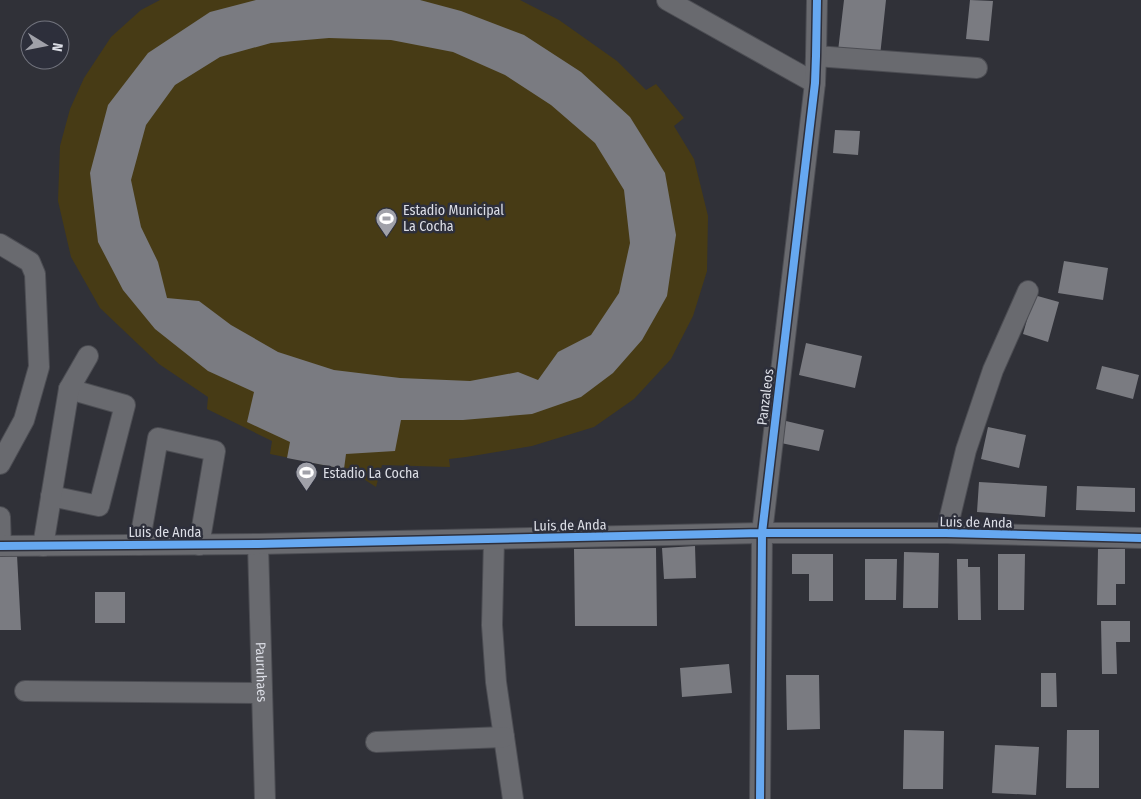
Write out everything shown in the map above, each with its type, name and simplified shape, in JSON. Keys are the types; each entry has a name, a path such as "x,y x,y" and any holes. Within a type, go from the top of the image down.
{"street":[{"path":"667,0 815,83"},
{"name":"Panzaleos","path":"760,799 762,533 815,83 817,0"},
{"path":"816,56 977,68"},
{"path":"0,244 30,262 35,274 39,367 24,420 0,464"},
{"path":"946,533 966,450 993,370 1028,291"},
{"path":"43,546 69,389 88,356"},
{"path":"51,496 99,506 125,405 69,389"},
{"path":"139,545 158,438 215,451 199,545"},
{"path":"0,517 1,546"},
{"name":"Luis de Anda","path":"1,546 258,544 762,533 946,533 1141,538"},
{"path":"494,539 492,625 496,682 512,799"},
{"name":"Pauruhaes","path":"258,544 265,799"},
{"path":"25,691 262,693"},
{"path":"376,742 504,736"}],"shaded area":[{"name":"Estadio Municipal La Cocha","path":"160,0 520,0 559,20 617,61 646,90 656,84 684,118 674,126 694,159 708,216 707,271 693,316 671,359 634,399 594,427 532,446 449,459 450,467 382,465 376,487 344,469 270,454 272,441 207,409 208,397 159,364 100,308 71,257 58,201 60,146 70,109 84,78 111,37 141,10"}],"building":[{"path":"256,0 420,0 461,11 524,35 581,72 630,117 665,173 676,235 667,296 642,340 613,373 581,397 532,414 463,420 401,420 395,451 346,454 344,469 287,458 290,442 247,422 254,392 208,371 155,329 123,290 98,242 90,173 108,105 148,53 210,12","holes":["329,38 391,40 453,52 505,75 551,105 595,143 624,190 630,243 619,293 591,335 558,352 538,380 518,372 470,381 400,378 334,370 278,352 231,325 199,301 167,298 158,262 141,227 131,180 146,125 175,85 220,57 271,43"]},
{"path":"844,0 886,0 880,56 838,51"},
{"path":"970,0 993,1 989,41 966,39"},
{"path":"835,130 860,131 858,155 833,153"},
{"path":"1064,261 1108,268 1103,300 1058,293"},
{"path":"1034,295 1059,302 1048,342 1023,334"},
{"path":"806,343 862,356 855,388 799,375"},
{"path":"1102,366 1139,375 1133,399 1096,389"},
{"path":"786,421 824,430 819,451 781,443"},
{"path":"988,427 1026,435 1019,468 981,459"},
{"path":"979,482 1047,486 1045,517 977,512"},
{"path":"1077,486 1135,488 1135,512 1076,510"},
{"path":"695,546 696,578 664,579 662,548"},
{"path":"656,548 657,626 575,626 574,549"},
{"path":"1098,549 1125,549 1125,584 1116,584 1116,605 1097,605"},
{"path":"904,552 939,553 938,608 903,608"},
{"path":"792,554 833,554 833,601 809,601 809,574 792,574"},
{"path":"998,554 1025,554 1024,610 998,610"},
{"path":"17,555 21,630 0,630 0,556"},
{"path":"865,559 897,559 896,600 865,600"},
{"path":"957,559 968,559 968,567 980,567 981,620 958,620"},
{"path":"95,592 125,592 125,623 95,623"},
{"path":"1101,621 1130,621 1130,642 1116,642 1117,674 1102,674"},
{"path":"729,664 732,693 682,697 680,668"},
{"path":"1041,673 1056,673 1057,707 1041,707"},
{"path":"786,675 819,675 820,729 787,730"},
{"path":"904,730 944,731 943,789 903,789"},
{"path":"1067,730 1099,730 1099,788 1066,788"},
{"path":"995,745 1039,747 1036,795 992,793"}],"cycle path":[{"path":"760,799 762,533 815,83 817,0"},
{"path":"0,546 258,544 762,533 946,533 1141,538"}],"place":[{"name":"Estadio Municipal La Cocha","path":"387,237"},
{"name":"Estadio La Cocha","path":"307,492"}]}
